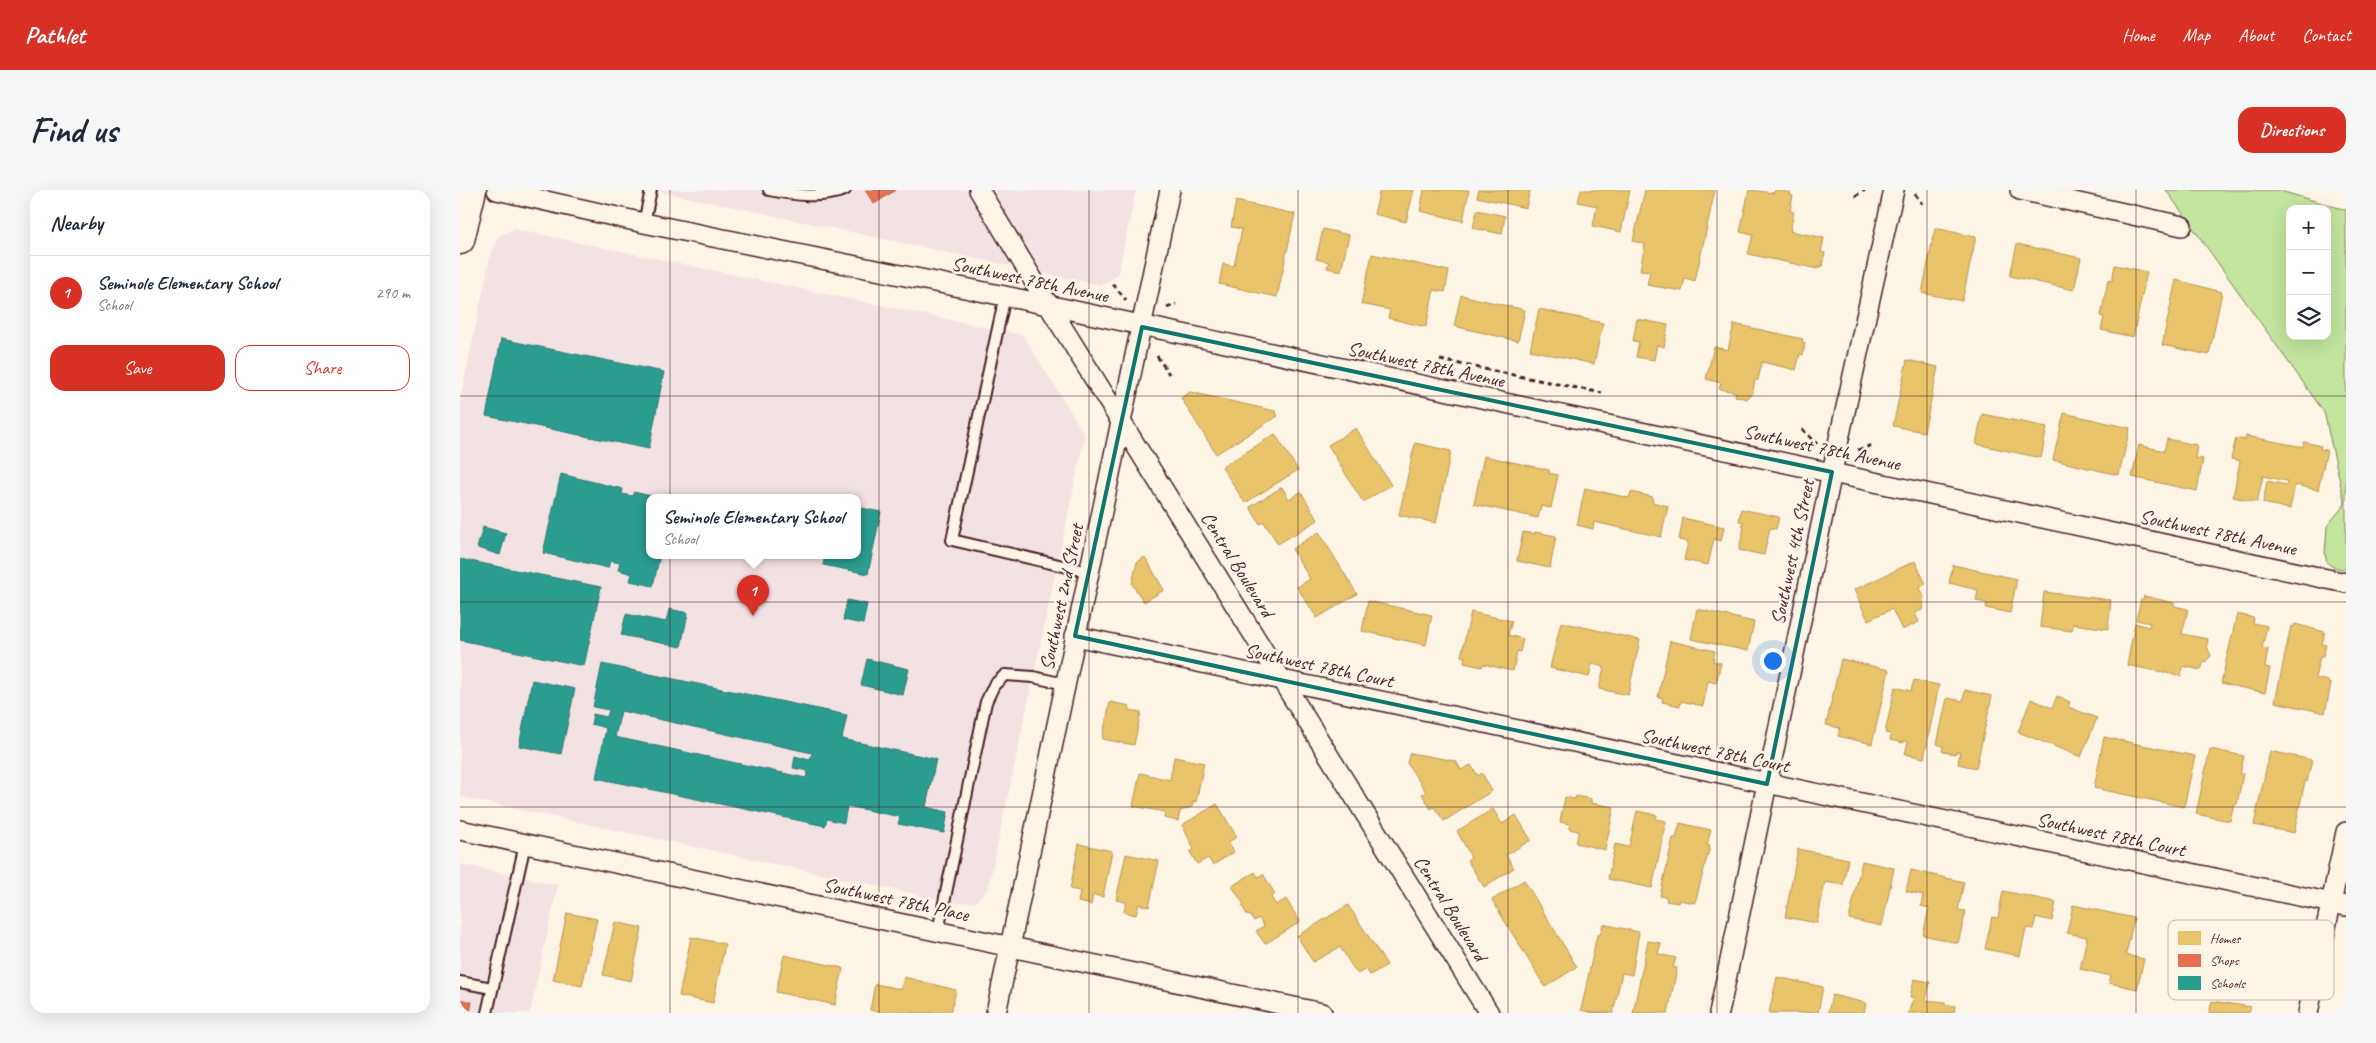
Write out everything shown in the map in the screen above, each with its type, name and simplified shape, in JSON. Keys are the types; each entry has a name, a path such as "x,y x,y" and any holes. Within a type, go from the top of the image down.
{"main road":[{"path":"460,240 472,190"}],"street":[{"name":"Southwest 78th Avenue","path":"496,190 644,223 1005,296 1142,327 1832,472 2346,583"},
{"name":"Central Boulevard","path":"980,190 1049,306 1489,1013"},
{"name":"Southwest 2nd Street","path":"996,1013 1170,190"},
{"name":"Southwest 4th Street","path":"1719,1013 1832,472 1894,190"},
{"path":"2020,190 2182,226"},
{"name":"Southwest 78th Court","path":"1075,636 2338,905"},
{"name":"Southwest 78th Place","path":"460,830 1322,1013"},
{"path":"2334,920 2338,905 2346,832"},
{"path":"2308,1013 2312,1000"}],"lane":[{"path":"644,223 650,190"},
{"path":"770,190 806,196 832,194 845,190"},
{"path":"1005,296 952,540 1089,572"},
{"path":"938,931 986,702 994,685 1005,674 1032,676 1065,684"},
{"path":"487,1013 525,844"},
{"path":"460,982 492,988"}],"path":[{"path":"1855,196 1865,190"},
{"path":"1913,191 1922,204"},
{"path":"1113,284 1128,302"},
{"path":"1155,353 1169,374"},
{"path":"1440,360 1602,393"},
{"path":"1802,429 1818,444"},
{"path":"1852,452 1872,446"}],"highlighted area":[{"path":"1142,327 1832,472 1767,784 1075,636"}],"shaded area":[{"path":"653,190 1136,190 1118,274 1107,283 1100,285"},
{"path":"514,229 1023,335 1085,435 988,889 975,902 957,903 460,797 460,400 491,252 499,236"},
{"path":"460,864 558,885 530,1013 460,1013"}],"green space":[{"path":"2166,190 2277,190 2329,205 2286,205 2286,340 2331,340 2331,206 2346,210 2346,570 2333,567 2327,563 2325,554 2327,526 2345,504 2324,412"}],"building: Homes":[{"path":"1380,190 1414,190 1406,222 1374,214"},
{"path":"1424,190 1469,190 1463,221 1420,211"},
{"path":"1479,190 1530,190 1526,208 1477,197"},
{"path":"1581,190 1630,190 1621,232 1593,226 1597,206 1578,202"},
{"path":"1645,190 1715,190 1695,281 1685,278 1682,291 1647,285 1650,271 1640,270 1645,244 1633,241"},
{"path":"1749,190 1774,193 1775,190 1780,190 1791,193 1790,195 1793,196 1790,211 1794,212 1790,231 1824,238 1821,252 1825,253 1822,267 1818,266 1818,269 1748,254 1753,235 1740,232"},
{"path":"1236,201 1295,214 1277,297 1219,284 1223,264 1234,266 1242,229 1231,227"},
{"path":"1477,210 1505,216 1502,234 1473,228"},
{"path":"1935,228 1976,237 1962,301 1922,293"},
{"path":"1323,229 1349,235 1341,271 1327,268 1329,262 1316,259"},
{"path":"2017,244 2081,258 2074,290 2010,276"},
{"path":"1372,254 1449,271 1445,292 1434,290 1426,327 1388,318 1390,310 1361,304"},
{"path":"2115,265 2147,272 2133,337 2101,330 2104,317 2101,316 2108,280 2112,281"},
{"path":"2176,280 2222,292 2209,355 2162,345"},
{"path":"1461,295 1525,310 1518,341 1454,326"},
{"path":"1539,309 1603,323 1594,364 1530,350"},
{"path":"1637,319 1668,325 1664,347 1657,345 1654,360 1636,357 1639,342 1633,341"},
{"path":"1734,324 1803,339 1802,342 1805,343 1803,355 1800,354 1796,370 1762,362 1752,395 1748,395 1747,399 1735,396 1736,392 1719,389 1721,383 1706,379 1714,347 1728,350"},
{"path":"1907,360 1938,367 1924,432 1893,426"},
{"path":"1190,392 1275,411 1278,416 1216,454 1181,398"},
{"path":"2064,413 2130,428 2119,475 2053,460"},
{"path":"1982,414 2047,427 2041,458 1976,444"},
{"path":"1356,428 1391,485 1363,502 1328,445"},
{"path":"1275,434 1298,470 1245,503 1222,467"},
{"path":"2246,436 2303,447 2304,442 2321,446 2320,449 2327,450 2318,490 2295,485 2290,509 2263,503 2267,481 2286,485 2287,481 2263,476 2257,502 2233,497 2240,461 2231,459 2236,438 2245,440"},
{"path":"2167,439 2197,445 2195,458 2203,459 2197,491 2132,477 2139,445 2164,451"},
{"path":"1415,443 1451,451 1436,523 1399,515"},
{"path":"1484,456 1549,470 1549,473 1558,475 1551,508 1541,506 1538,518 1474,504"},
{"path":"1282,487 1289,499 1301,492 1318,520 1278,544 1264,522 1260,524 1250,507"},
{"path":"1585,488 1629,498 1631,492 1653,497 1652,502 1668,506 1661,537 1594,522 1593,529 1577,525"},
{"path":"1741,509 1779,517 1776,529 1770,528 1764,555 1739,550 1744,527 1742,526 1743,522 1739,521"},
{"path":"1683,518 1724,527 1721,541 1714,539 1708,565 1684,560 1688,542 1679,540"},
{"path":"1319,532 1357,594 1317,618 1297,587 1310,579 1292,549"},
{"path":"1523,532 1556,536 1550,568 1517,561"},
{"path":"1145,557 1164,590 1144,602 1132,584 1137,562"},
{"path":"1915,561 1926,584 1919,588 1924,597 1922,610 1915,613 1919,622 1902,630 1892,609 1868,620 1854,590"},
{"path":"1953,565 2017,579 2010,613 1986,608 1987,603 1976,601 1978,590 1949,583"},
{"path":"2044,592 2111,600 2108,629 2073,624 2072,631 2040,627"},
{"path":"2144,596 2174,603 2174,606 2188,609 2182,634 2208,639 2207,646 2211,656 2203,664 2201,670 2183,666 2181,676 2127,665 2135,623 2149,627 2150,623 2136,620 2141,599 2143,600"},
{"path":"1368,601 1432,615 1426,645 1362,631"},
{"path":"1697,609 1754,622 1748,651 1691,639"},
{"path":"1471,612 1512,621 1508,635 1523,639 1520,652 1517,651 1513,671 1483,664 1482,667 1464,663 1465,657 1461,656"},
{"path":"2237,614 2254,618 2253,623 2267,626 2262,648 2268,649 2265,667 2270,668 2265,693 2221,683"},
{"path":"1561,622 1640,640 1628,695 1599,689 1604,667 1592,664 1589,677 1550,668"},
{"path":"2295,624 2325,632 2322,644 2326,645 2323,657 2320,657 2315,678 2328,681 2331,684 2325,713 2275,702 2291,626 2294,627"},
{"path":"1670,641 1715,651 1713,661 1721,663 1716,683 1708,681 1703,706 1681,701 1680,706 1662,702 1663,698 1658,697"},
{"path":"1841,659 1889,670 1872,744 1838,736 1840,728 1826,725"},
{"path":"1914,680 1939,685 1924,758 1905,754 1908,742 1903,741 1903,743 1890,740 1891,734 1885,733 1895,687 1911,691"},
{"path":"1965,690 1992,696 1976,768 1958,764 1960,752 1955,754 1942,751 1943,746 1937,744 1947,698 1963,701"},
{"path":"2057,696 2070,702 2068,707 2097,718 2081,757 2018,732 2031,699 2052,708"},
{"path":"1110,702 1130,706 1129,710 1141,712 1134,745 1102,739"},
{"path":"2104,737 2195,756 2184,807 2094,788"},
{"path":"2210,749 2244,756 2240,774 2243,774 2237,804 2234,803 2230,821 2196,814"},
{"path":"2270,751 2312,760 2307,782 2305,781 2294,833 2254,825"},
{"path":"1410,753 1456,761 1461,770 1471,765 1478,776 1482,773 1492,791 1444,821 1434,807 1431,809 1422,794 1426,792 1407,763"},
{"path":"1174,757 1204,763 1196,802 1193,801 1192,807 1180,811 1178,821 1164,818 1165,812 1133,806 1140,773 1170,780"},
{"path":"1576,796 1591,799 1591,803 1614,807 1605,850 1576,843 1579,831 1569,829 1570,824 1560,822 1565,797 1575,799"},
{"path":"1217,804 1237,837 1228,842 1234,852 1213,865 1208,858 1197,864 1190,852 1194,849 1182,825"},
{"path":"1493,809 1502,824 1516,815 1531,840 1506,855 1514,868 1484,887 1467,860 1471,857 1457,831"},
{"path":"1637,811 1657,815 1656,819 1666,821 1652,888 1608,879 1615,844 1629,847"},
{"path":"1680,823 1711,830 1707,845 1710,846 1695,903 1679,900 1678,903 1666,901 1667,897 1660,896 1673,838 1676,838"},
{"path":"1079,844 1112,851 1103,897 1093,895 1091,905 1078,902 1080,891 1070,889"},
{"path":"1798,849 1848,859 1843,885 1825,882 1817,923 1785,917"},
{"path":"1126,854 1159,861 1149,907 1139,904 1136,915 1124,912 1126,902 1116,900"},
{"path":"1862,861 1894,868 1882,926 1849,919"},
{"path":"1911,870 1964,882 1958,910 1966,911 1958,943 1923,935 1929,908 1921,906 1923,895 1906,891"},
{"path":"1255,872 1258,877 1263,874 1275,894 1271,897 1276,905 1286,899 1300,922 1265,944 1256,931 1264,926 1259,918 1254,921 1250,915 1248,916 1242,906 1244,905 1232,886"},
{"path":"1524,880 1577,967 1545,987 1492,900"},
{"path":"2003,891 2056,902 2052,921 2036,917 2033,929 2026,928 2020,956 1985,949 1992,917 1998,918"},
{"path":"1348,905 1387,965 1370,975 1366,969 1358,974 1340,947 1313,962 1297,936"},
{"path":"2073,905 2134,918 2126,955 2144,959 2137,989 2109,983 2111,976 2080,969 2087,937 2067,933"},
{"path":"567,913 597,919 582,986 553,980"},
{"path":"615,922 642,928 631,981 603,975"},
{"path":"1603,924 1639,932 1632,975 1622,973 1613,1013 1593,1013 1581,1010 1597,935 1600,935"},
{"path":"691,937 725,944 713,1003 679,996"},
{"path":"1648,941 1661,943 1658,954 1676,958 1673,967 1677,968 1668,1013 1633,1013"},
{"path":"784,955 843,968 835,1005 776,992"},
{"path":"904,977 956,990 951,1013 882,1013 870,1010 875,984 901,989"},
{"path":"1777,977 1823,987 1818,1013 1769,1013"},
{"path":"1914,979 1930,982 1926,1000 1945,1002 1945,1004 1955,1006 1954,1013 1908,1013 1914,997 1910,997"},
{"path":"1832,995 1866,1003 1864,1013 1828,1013"},
{"path":"2212,1001 2251,1007 2249,1013 2209,1013"}],"building: Shops":[{"path":"865,190 896,190 874,204"},
{"path":"460,999 472,1002 470,1013 460,1013"}],"building: Schools":[{"path":"501,339 664,372 649,449 486,416"},
{"path":"561,474 623,489 622,494 633,496 634,492 646,495 646,559 659,559 653,586 630,581 632,574 618,570 620,563 610,561 608,568 543,553"},
{"path":"861,508 881,512 868,574 823,565 824,559 861,559"},
{"path":"483,527 506,533 500,555 477,548"},
{"path":"460,559 601,587 584,666 460,640"},
{"path":"847,600 867,604 863,624 843,620"},
{"path":"669,609 688,613 681,647 621,635 626,614 666,622"},
{"path":"867,659 909,669 903,695 861,685"},
{"path":"602,664 847,715 842,739 936,759 926,807 948,812 944,833 898,824 900,817 847,806 844,823 827,819 825,826 596,778 606,728 591,724 593,714 607,717 609,710 593,707","holes":["621,711 812,753 810,760 795,756 793,768 808,771 806,778 615,737"]},
{"path":"532,680 575,689 561,754 519,746"}],"place":[{"name":"Seminole Elementary School","path":"753,616"}]}
